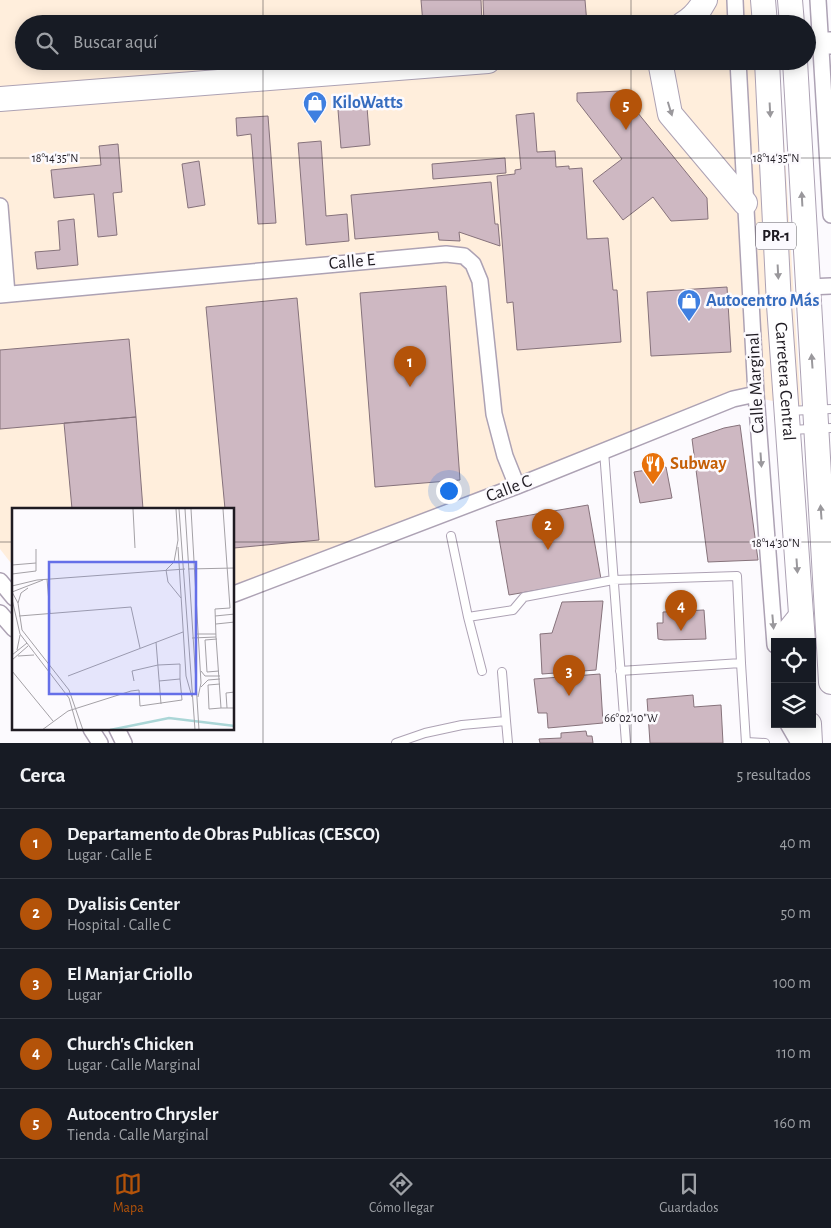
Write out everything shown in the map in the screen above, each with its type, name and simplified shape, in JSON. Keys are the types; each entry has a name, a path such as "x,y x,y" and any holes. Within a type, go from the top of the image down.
{"main road":[{"path":"695,15 705,0"},
{"path":"763,0 764,15"},
{"path":"790,0 791,15"},
{"path":"0,99 372,70"},
{"path":"662,70 670,114 746,204"},
{"name":"Carretera Central","path":"767,70 779,304 803,638"},
{"name":"Carretera Central","path":"796,70 808,287 823,419 831,682"},
{"path":"783,638 801,616"},
{"path":"808,728 810,743"}],"street":[{"path":"735,0 736,15"},
{"path":"818,0 831,214"},
{"name":"Calle Marginal","path":"739,70 756,394 774,638"},
{"path":"0,206 4,294"},
{"name":"Calle E","path":"4,294 446,254 464,256 473,264 480,281 494,414 505,456 517,486"},
{"path":"808,287 831,286"},
{"name":"Calle C","path":"235,594 517,486 733,399 756,394"},
{"path":"0,581 12,596"},
{"path":"0,613 12,626"},
{"path":"790,728 799,743"},
{"path":"92,730 100,743"},
{"path":"118,730 124,743"}],"lane":[{"path":"787,420 823,419"},
{"path":"787,420 823,419"},
{"path":"604,451 626,743"},
{"path":"451,536 468,617 482,671"},
{"path":"468,617 512,610 524,597 613,580 737,576 746,742 765,743"},
{"path":"620,671 742,663"},
{"path":"502,672 508,743"},
{"path":"396,743 425,733 462,725 506,721"}],"shaded area":[{"path":"0,0 775,0 776,15 15,15 15,70 780,70 801,407 754,397 235,600 235,508 12,508 12,564 0,549"}],"building":[{"path":"421,0 481,0 482,15 422,15"},
{"path":"483,0 585,0 586,15 484,15"},
{"path":"620,91 707,198 708,219 671,221 653,197 623,220 593,181 622,159 577,101 577,93"},
{"path":"367,107 370,145 341,148 338,110"},
{"path":"534,113 537,152 555,151 556,167 582,168 587,239 608,238 613,290 617,290 621,342 517,350 513,302 507,303 497,176 515,174 515,170 521,169 516,115"},
{"path":"268,116 276,223 258,224 251,134 237,136 236,118"},
{"path":"321,141 326,216 347,214 349,241 306,245 298,143"},
{"path":"118,144 122,192 113,193 117,235 98,237 94,194 54,198 51,170 101,165 99,146"},
{"path":"505,158 506,173 433,179 432,164"},
{"path":"199,161 205,205 188,208 182,164"},
{"path":"491,182 495,224 498,224 500,246 459,232 460,241 439,240 438,232 355,239 351,195"},
{"path":"74,219 78,265 37,269 35,252 60,250 58,221"},
{"path":"446,286 460,480 375,487 360,293"},
{"name":"Autocentro Más","path":"727,287 731,352 651,356 647,292"},
{"path":"297,298 319,540 235,548 235,508 225,508 206,307"},
{"path":"129,339 136,417 0,429 0,350"},
{"path":"136,417 143,508 72,508 64,423"},
{"path":"740,425 758,560 708,562 692,439 724,428"},
{"name":"Subway","path":"666,467 672,498 640,503 634,472"},
{"path":"588,505 601,579 509,595 496,521"},
{"path":"603,601 596,670 542,674 540,634 552,633 562,602"},
{"path":"704,610 706,639 658,639 657,623 663,623 663,612"},
{"path":"600,674 603,723 548,728 547,713 538,713 534,679"},
{"path":"693,695 694,707 721,705 723,743 650,743 647,699"},
{"path":"586,731 587,736 592,736 593,743 540,743 539,739 561,738 561,733"}],"place":[{"name":"KiloWatts","path":"315,124"},
{"name":"Autocentro Chrysler","path":"626,130"},
{"name":"Autocentro Más","path":"689,322"},
{"name":"Departamento de Obras Publicas (CESCO)","path":"410,387"},
{"name":"Subway","path":"653,485"},
{"name":"Dyalisis Center","path":"548,550"},
{"name":"Church's Chicken","path":"681,631"},
{"name":"El Manjar Criollo","path":"569,696"}]}
